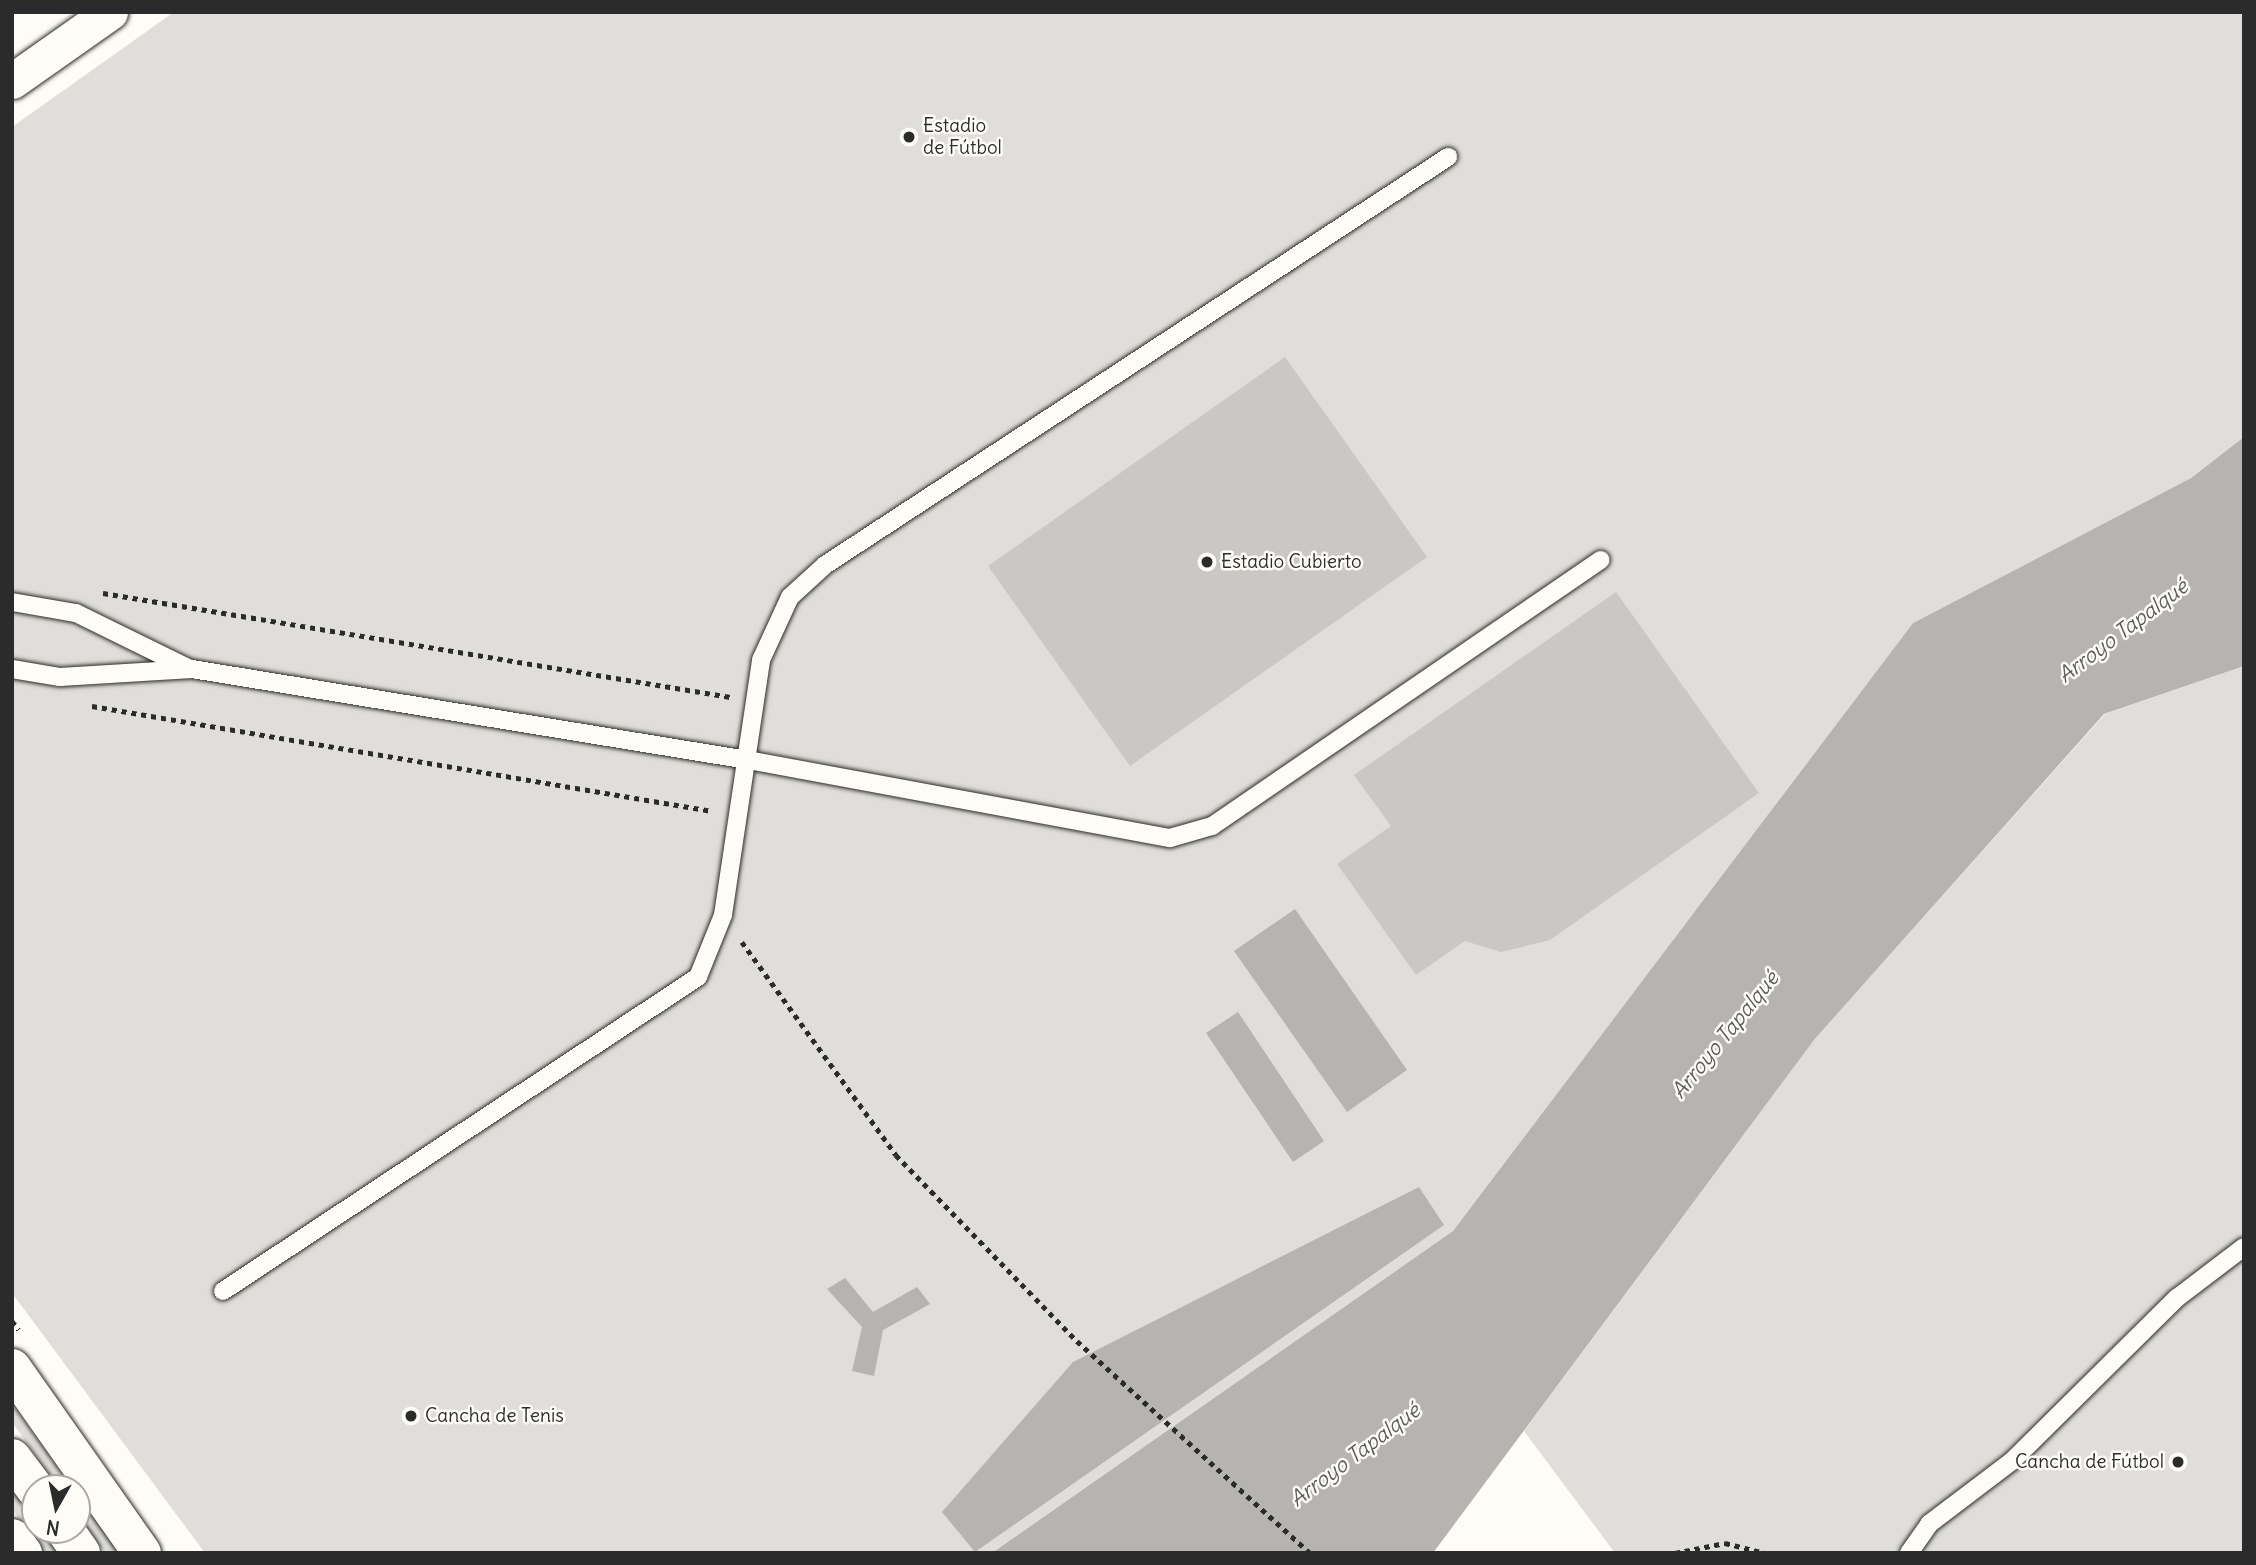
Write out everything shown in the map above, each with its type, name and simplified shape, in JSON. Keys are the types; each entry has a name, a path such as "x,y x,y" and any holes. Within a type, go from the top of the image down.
{"main road":[{"path":"12,1368 142,1553"},
{"path":"12,1458 24,1474"},
{"path":"12,1538 23,1553"}],"street":[{"path":"12,81 110,12"}],"lane":[{"path":"223,1291 698,977 723,915 761,660 790,597 825,565 1448,158"},
{"path":"12,669 60,677 191,669 748,760 1170,838 1212,826 1601,560"},
{"path":"12,603 76,613 191,669"},
{"path":"1909,1553 1929,1524 2011,1461 2177,1298 2244,1247"}],"path":[{"path":"95,592 755,701"},
{"path":"81,704 738,815"},
{"path":"723,915 896,1155 1077,1342 1310,1553"},
{"path":"1675,1553 1725,1543 1765,1553"}],"shaded area":[{"path":"174,12 2244,12 2244,437 2191,478 1913,623 1453,1231 992,1553 205,1553 12,1293 12,127"},
{"path":"2244,666 2244,1553 1615,1553 1524,1431 1814,1040 2105,714"},
{"path":"12,1404 63,1474 49,1474 12,1422"},
{"path":"12,1489 21,1502 21,1521 12,1509"},
{"path":"91,1514 119,1553 105,1553 91,1533"},
{"path":"37,1544 51,1544 58,1553 44,1553"}],"water":[{"name":"Arroyo Tapalqué","path":"2244,437 2244,666 2104,714 1814,1040 1433,1553 992,1553 1453,1231 1913,623 2191,478"},
{"path":"1295,909 1407,1070 1347,1112 1234,951"},
{"path":"1238,1012 1324,1141 1293,1162 1206,1033"},
{"path":"1419,1187 1444,1225 975,1552 942,1512 1073,1362"},
{"path":"845,1278 873,1312 917,1287 930,1304 883,1330 874,1376 852,1371 862,1327 827,1289"}],"building":[{"name":"Estadio Cubierto","path":"1285,357 1427,557 1130,766 988,566"},
{"path":"1616,592 1759,793 1550,940 1501,952 1465,941 1416,975 1337,864 1391,826 1354,775"}],"place":[{"name":"Estadio de Fútbol","path":"909,137"},
{"name":"Estadio Cubierto","path":"1207,562"},
{"name":"Cancha de Tenis","path":"411,1416"},
{"name":"Cancha de Fútbol","path":"2178,1462"}]}
